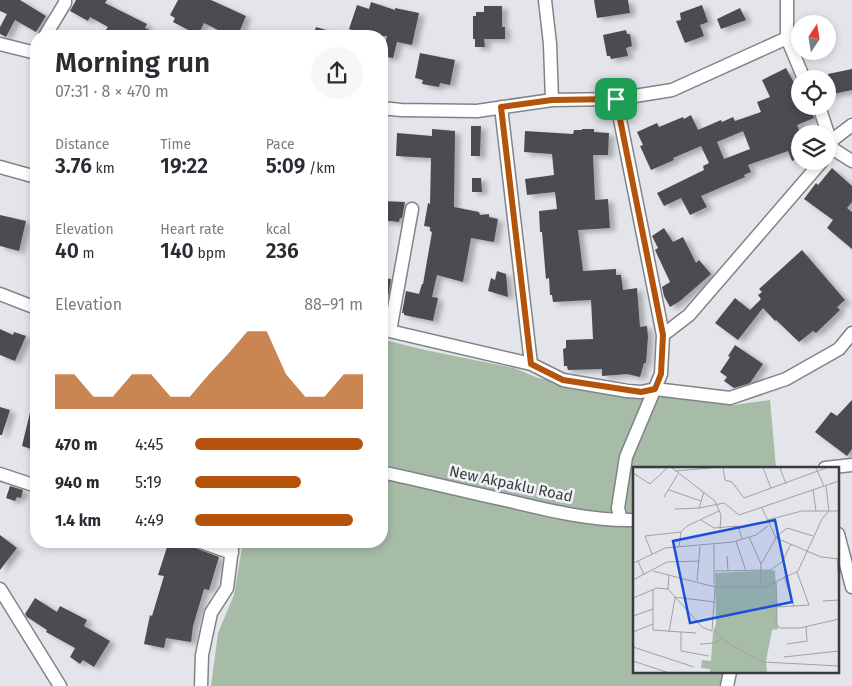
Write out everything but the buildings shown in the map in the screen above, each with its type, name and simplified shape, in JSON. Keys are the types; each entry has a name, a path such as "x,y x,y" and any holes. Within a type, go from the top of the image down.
{"street":[{"path":"48,30 65,0"},
{"path":"545,0 550,44 552,100"},
{"path":"787,0 787,38 800,70"},
{"path":"388,109 477,111 552,100 616,99 672,90 787,38"},
{"path":"0,44 30,52"},
{"path":"616,99 663,335 661,374 626,458 618,508 620,520"},
{"path":"501,107 531,364"},
{"path":"836,143 852,126"},
{"path":"836,151 852,162"},
{"path":"0,167 30,176"},
{"path":"663,335 689,315 814,170"},
{"path":"388,321 412,209"},
{"path":"0,294 30,306"},
{"path":"388,330 531,364 563,380 641,392 655,389 730,398 786,379 839,349 852,333"},
{"path":"836,467 852,465"},
{"path":"0,474 30,484"},
{"name":"New Akpaklu Road","path":"388,474 542,509 586,517 633,520"},
{"path":"840,542 852,587"},
{"path":"201,686 202,655 211,613 228,588 233,548"},
{"path":"0,589 60,686"}],"green space":[{"path":"388,341 514,368 538,378 631,395 658,395 734,405 770,400 776,467 633,467 633,674 723,674 720,686 211,686 218,633 234,595 242,548 388,548"}],"route":[{"path":"616,99 663,335 661,374 655,389 641,392 563,380 531,364 501,107 552,100 616,99"}]}
